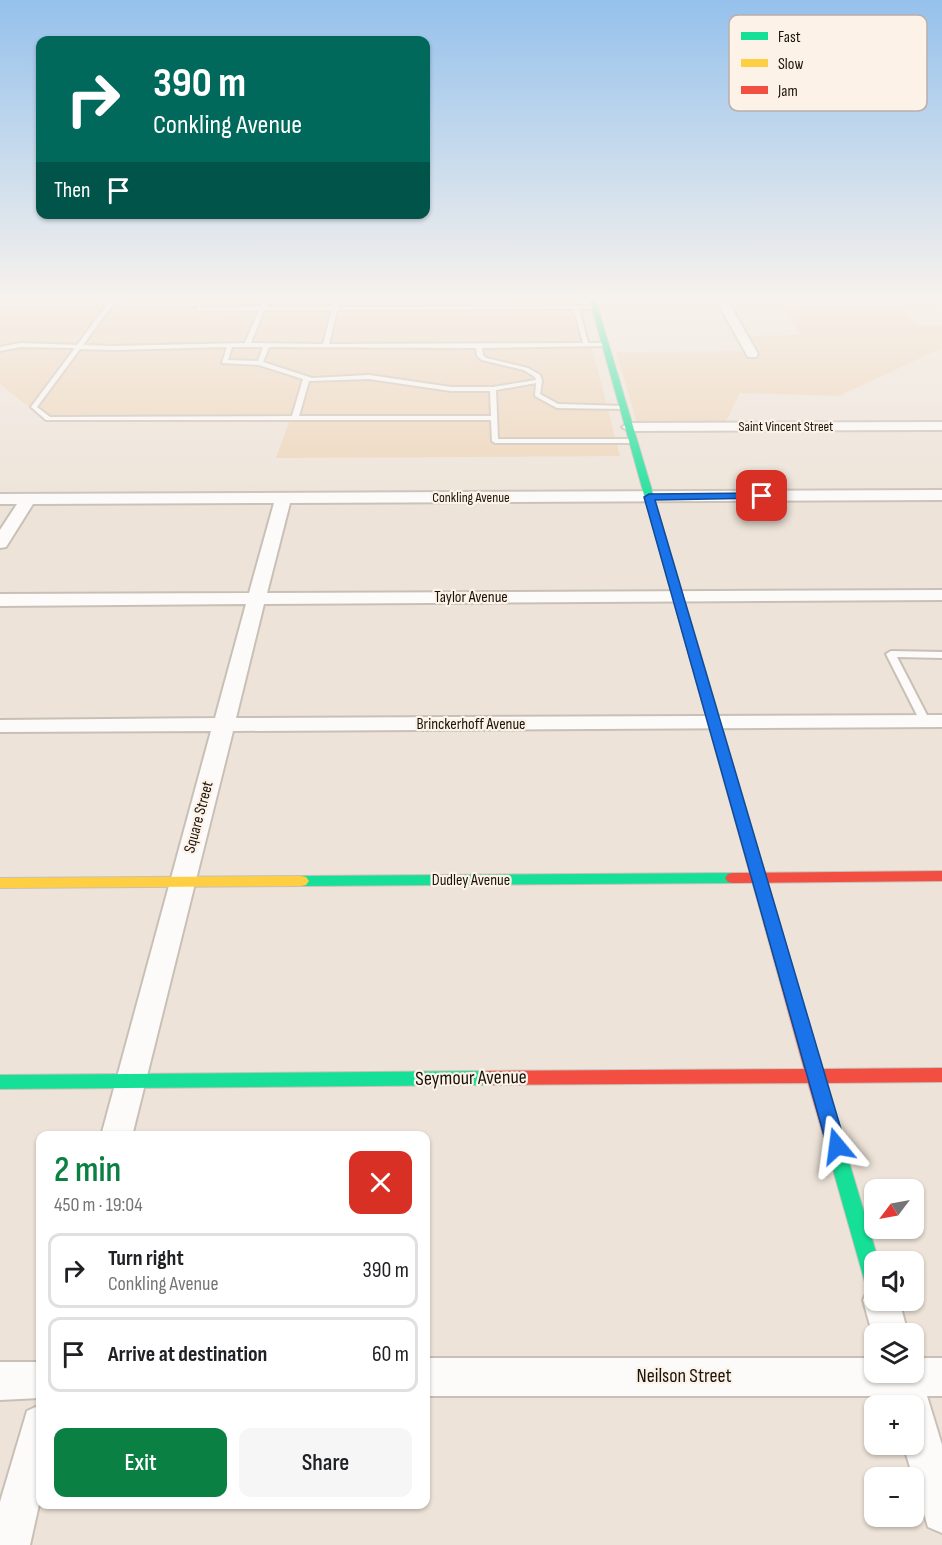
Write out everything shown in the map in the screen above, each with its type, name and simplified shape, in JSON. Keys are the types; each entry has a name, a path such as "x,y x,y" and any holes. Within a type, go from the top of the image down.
{"street":[{"path":"613,370 866,1251"},
{"name":"Saint Vincent Street","path":"631,434 942,426"},
{"name":"Conkling Avenue","path":"0,499 942,495"},
{"name":"Square Street","path":"117,1131 283,498"},
{"path":"0,543 28,499"},
{"name":"Taylor Avenue","path":"0,600 942,596"},
{"name":"Brinckerhoff Avenue","path":"0,726 933,721"},
{"name":"Dudley Avenue","path":"0,883 942,876"},
{"name":"Seymour Avenue","path":"0,1082 942,1075"},
{"name":"Neilson Street","path":"430,1377 905,1385 942,1377"},
{"path":"0,1381 36,1380"},
{"path":"9,1545 36,1440"},
{"path":"924,1450 942,1513"}],"lane":[{"path":"61,370 34,407 48,419 494,418"},
{"path":"280,370 306,379 369,377 450,388 493,389 539,381"},
{"path":"528,370 538,376 537,395 557,406 624,408"},
{"path":"295,418 306,379"},
{"path":"493,389 495,441 631,434"},
{"path":"933,721 891,654 942,655"}],"shaded area":[{"path":"0,370 598,370 620,456 276,458 290,419 42,418 0,384"},
{"path":"621,370 895,370 839,396 740,393 725,423 637,423"}],"traffic: fast":[{"path":"613,370 696,659"},
{"path":"301,881 733,878"},
{"path":"0,1082 487,1078"},
{"path":"835,1145 866,1251"}],"traffic: slow":[{"path":"696,659 769,913"},
{"path":"0,883 301,881"}],"traffic: jam":[{"path":"733,878 942,876"},
{"path":"769,913 835,1145"},
{"path":"487,1078 942,1075"}],"route":[{"path":"762,496 649,497 837,1146"}]}
